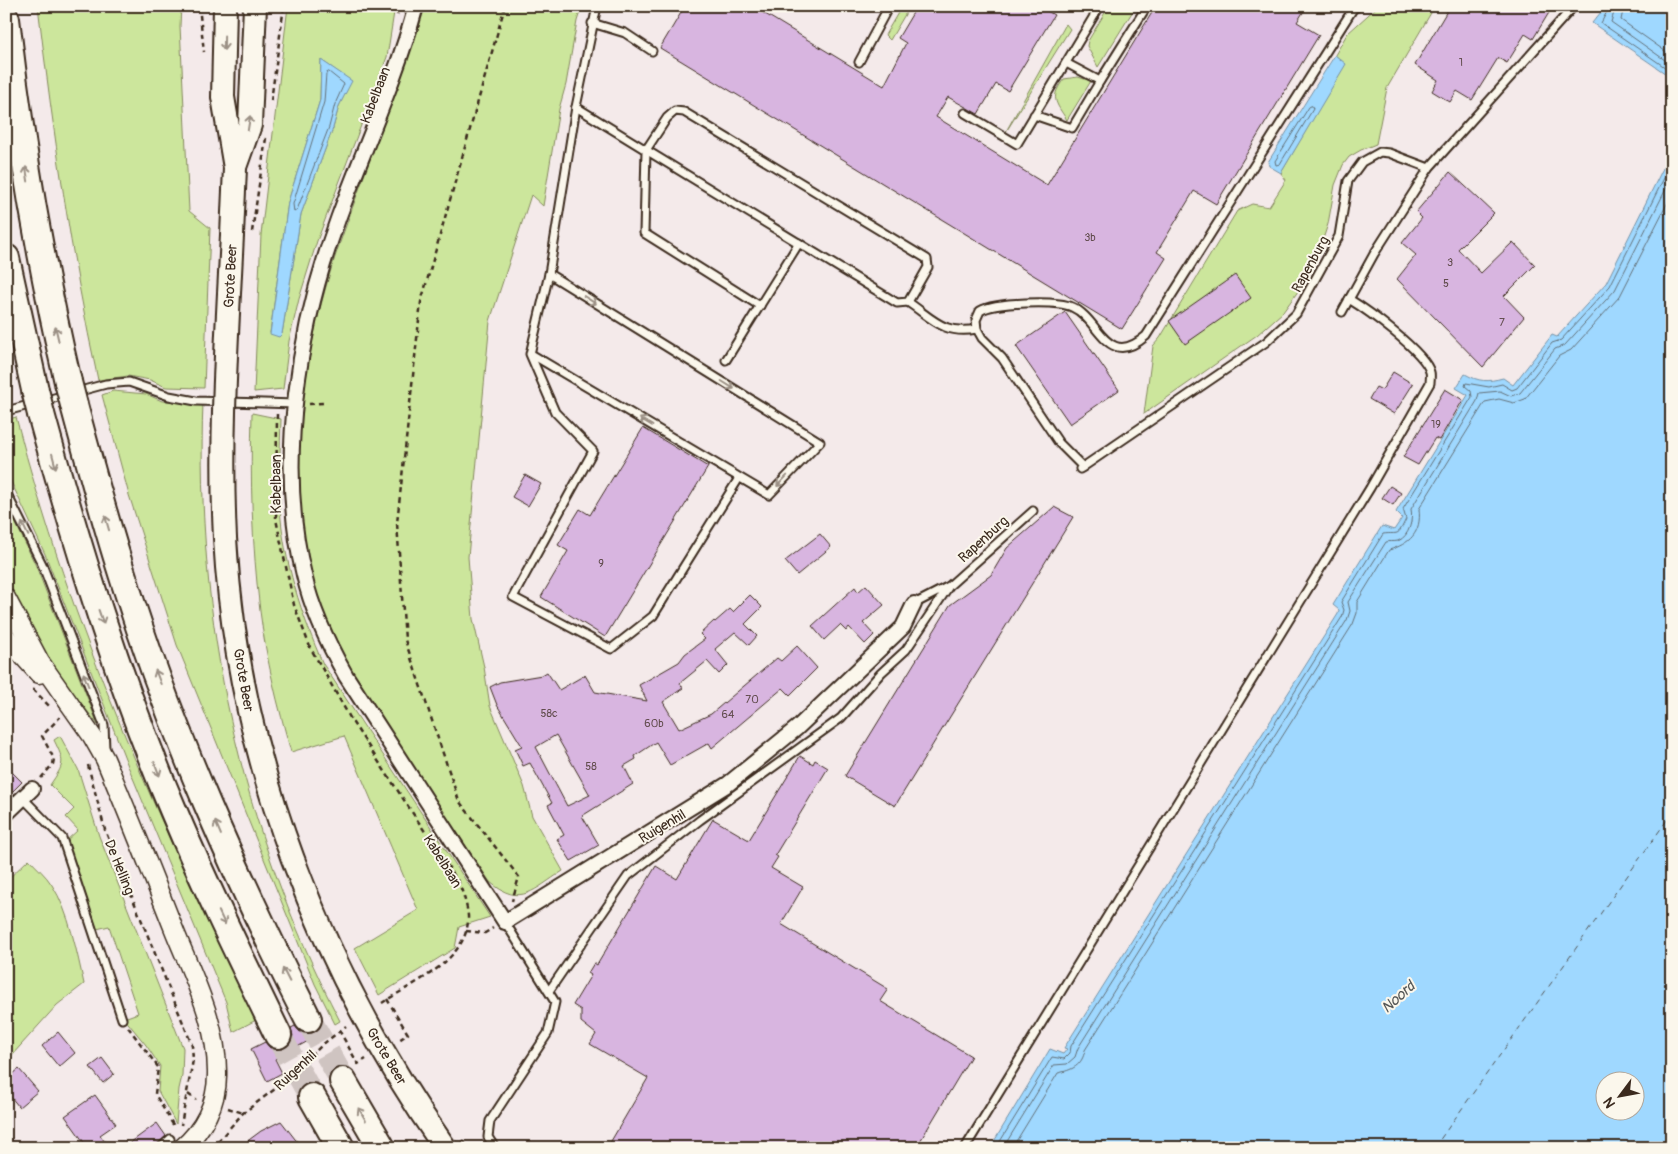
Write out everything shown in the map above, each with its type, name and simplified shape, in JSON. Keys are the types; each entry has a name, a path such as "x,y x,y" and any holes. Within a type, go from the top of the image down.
{"highway":[{"path":"6,19 15,95 48,296 71,393 125,584 185,750 268,939 308,1019"},
{"path":"6,258 38,402 76,539 141,728 200,872 278,1035"},
{"path":"343,1081 382,1148"},
{"path":"312,1097 341,1148"}],"main road":[{"name":"Grote Beer","path":"225,6 223,97 235,168 224,419 223,489 231,600 240,661 252,722 285,838 330,951 382,1051 445,1148"},
{"name":"Grote Beer","path":"235,168 250,125 255,6"}],"street":[{"name":"Kabelbaan","path":"416,6 400,57 338,220 320,275 303,348 295,404 293,458 297,542 304,576 315,612 346,676 506,922"},
{"name":"De Helling","path":"6,598 40,662 57,702"},
{"name":"Ruigenhil","path":"506,922 728,784 797,728 903,627 914,604"},
{"name":"De Helling","path":"6,637 57,702 92,736 105,759 210,1020 217,1076 212,1104 201,1128 193,1139 176,1137"},
{"path":"6,814 27,794"}],"lane":[{"path":"597,6 576,107 549,274 530,354 555,412 593,451 513,597 611,649 653,616 739,478"},
{"path":"859,62 888,6"},
{"path":"965,113 1017,144 1100,6"},
{"path":"1034,115 1072,128 1146,6"},
{"path":"576,107 898,303 908,302 950,330 960,332 977,329 976,320 980,312 986,308 1055,303 1079,311 1106,342 1118,347 1137,343 1146,336 1277,127 1353,10 1358,6"},
{"path":"1342,312 1374,254 1429,168 1574,6"},
{"path":"592,23 625,33 652,51"},
{"path":"1066,63 1100,82"},
{"path":"760,306 644,233 646,150 667,118 675,111 684,112 927,259 928,267 908,302"},
{"name":"Rapenburg","path":"977,329 982,338 1002,358 1059,443 1081,468 1266,342 1296,314 1339,236 1348,181 1362,162 1380,152 1389,153 1429,168"},
{"path":"726,360 799,242"},
{"path":"530,354 769,495 820,442 549,274"},
{"path":"965,1148 1370,488 1430,384 1430,372 1420,356 1370,312 1349,299"},
{"path":"6,411 106,384 129,382 169,396 196,401 295,404"},
{"path":"6,492 42,564 104,725 105,759"},
{"name":"Rapenburg","path":"949,586 1033,511"},
{"path":"549,991 628,876 700,820 841,718 881,673 906,650 949,586"},
{"path":"914,604 949,586"},
{"path":"27,794 62,838 122,1019"},
{"path":"495,1148 488,1137 490,1121 548,1033 555,1002 506,922"},
{"path":"160,1148 176,1137"}],"path":[{"path":"396,18 398,6"},
{"path":"382,1003 446,960 458,948 466,931 485,933 506,922 519,877 459,801 405,640 397,523 421,302 505,6"},
{"name":"Kabelbaan","path":"278,404 276,519 294,605 310,647 324,676 459,883 466,903 468,918 466,931"},
{"path":"33,689 57,702"},
{"path":"27,794 53,764 54,759 42,736 60,717 65,725"},
{"name":"De Helling","path":"85,759 94,783 105,830 192,1045 188,1094 181,1125 176,1137"},
{"path":"387,1000 408,1034 398,1041"},
{"path":"122,1019 158,1067 155,1094 176,1137"},
{"name":"Ruigenhil","path":"212,1148 243,1113 283,1083 339,1030 346,1026"},
{"path":"339,1030 358,1064 368,1058"}],"green space":[{"path":"38,6 181,6 180,26 189,211 210,228 204,388 166,387 150,380 128,376 98,380 79,287 64,194"},
{"path":"288,6 395,6 387,57 317,241 299,299 289,341 283,389 254,392 261,235","holes":["321,60 351,81 339,106 333,128 301,214 282,334 270,333 288,202 320,100"]},
{"path":"425,6 582,6 577,21 566,84 559,109 543,206 531,195 490,321 468,557 473,619 484,667 490,706 524,786 532,816 563,871 535,889 519,895 501,890 490,882 401,749 343,655 319,603 308,559 301,515 299,470 301,424 306,379 314,335 338,248"},
{"path":"902,6 910,6 890,40 885,35"},
{"path":"1109,6 1136,6 1098,67 1087,46 1088,41"},
{"path":"1378,6 1435,6 1387,88 1376,144 1349,157 1343,165 1335,185 1328,224 1318,254 1304,283 1283,312 1257,335 1144,414 1153,346 1160,338 1237,211 1252,204 1269,207 1286,180 1281,173 1345,64 1335,55 1347,34"},
{"path":"1066,24 1070,29 1004,135"},
{"path":"1078,77 1091,81 1067,120 1057,104 1057,90 1064,79"},
{"path":"113,391 146,394 162,401 203,402 202,484 207,564 216,643 231,721 251,798 275,873 305,948 340,1021 335,1024 315,984 177,645 129,495 102,395"},
{"path":"252,413 281,419 280,507 285,547 301,607 323,664 490,917 459,927 455,948 379,995 355,948 418,910 344,736 291,752 273,682 260,611 252,512"},
{"path":"16,417 38,495 90,649 152,799 256,1020 233,1032 226,1002 128,766 45,554 6,471 6,420"},
{"path":"6,503 36,566 98,725 46,657 7,583"},
{"path":"60,736 78,769 99,836 183,1048 182,1076 176,1124 158,1091 160,1066 124,1018 138,1013 109,926 97,929 67,840 78,830 66,817 74,809 50,785 62,763 54,740"},
{"path":"29,859 50,881 58,895 72,933 84,984 57,1005 12,1055 6,1049 6,881"}],"water":[{"path":"1606,6 1672,6 1672,78 1592,23"},
{"path":"1335,55 1346,64 1281,173 1269,166 1268,162"},
{"path":"321,60 352,81 339,106 333,128 301,214 282,334 279,337 270,334 288,202 320,100"},
{"name":"Noord","path":"1672,150 1672,1148 990,1148 1050,1049 1063,1054 1067,1049 1064,1048 1338,614 1339,610 1333,605 1382,526 1394,530 1402,518 1396,512 1468,395 1456,388 1465,374 1484,381 1503,378 1513,385 1552,335 1557,337 1606,283"}],"building":[{"path":"685,6 752,6 884,86 906,43 898,38 917,6 1039,6 1054,15 1008,91 996,84 978,114 948,97 936,117 1047,185 1156,6 1307,6 1297,22 1319,35 1216,204 1194,191 1157,252 1166,258 1122,329 660,48"},
{"path":"1450,6 1553,6 1533,39 1525,34 1507,63 1498,58 1472,100 1457,91 1450,102 1432,91 1438,80 1415,65"},
{"path":"1450,172 1494,213 1458,249 1481,273 1513,242 1535,265 1504,296 1524,317 1483,367 1397,279 1416,255 1402,243 1422,218 1416,212"},
{"path":"1235,275 1251,298 1185,344 1169,321"},
{"path":"1065,312 1119,390 1070,424 1016,346"},
{"path":"1393,372 1413,384 1394,414 1369,399 1376,387 1382,390"},
{"path":"1445,389 1463,400 1439,440 1435,438 1418,465 1403,457"},
{"path":"643,428 708,467 605,637 541,597 568,551 558,545 580,509 590,515"},
{"path":"525,475 541,484 528,506 512,497"},
{"path":"1390,486 1401,493 1393,505 1382,498"},
{"path":"1054,507 1073,517 895,806 845,776 950,605 991,575 1007,548"},
{"path":"820,534 831,547 797,575 785,561"},
{"path":"866,585 884,605 863,623 874,635 865,644 849,627 846,631 840,625 824,640 812,626 855,587 858,592"},
{"path":"750,595 762,607 745,624 757,636 749,645 735,632 715,649 728,665 719,674 707,661 680,683 683,688 663,702 679,729 711,714 777,658 781,661 797,646 817,668 790,695 783,688 712,748 709,743 670,765 656,742 635,756 636,759 624,766 633,784 582,816 599,845 571,861 557,839 564,835 548,805 552,803 530,763 523,766 515,749 522,746 497,705 490,687 500,682 542,675 547,672 559,690 585,675 595,692 647,701 639,685 679,662 685,654 705,639 700,634 714,621 730,609 733,612","holes":["556,735 590,795 567,806 536,747"]},
{"path":"800,756 813,764 815,760 828,768 775,855 778,857 771,868 803,887 781,924 888,989 880,1001 971,1056 916,1148 607,1148 648,1078 590,1044 596,1034 581,1022 581,1010 573,1005 591,975 588,973 594,963 597,965 656,866 677,879 713,819 749,840"},
{"path":"6,766 22,782 6,798"},
{"path":"295,1026 300,1032 309,1034 312,1039 275,1059 282,1073 267,1081 251,1049 265,1042 270,1048 276,1050 285,1048 291,1043 293,1036 291,1028"},
{"path":"58,1032 75,1053 59,1067 42,1046"},
{"path":"102,1058 114,1074 103,1083 90,1067"},
{"path":"19,1069 38,1091 19,1107 6,1091 6,1080"},
{"path":"95,1095 116,1124 100,1135 109,1148 88,1148 65,1116"},
{"path":"281,1121 302,1148 238,1148 261,1131"},
{"path":"157,1123 166,1136 155,1148 123,1148"}],"ferry route":[{"path":"1434,1148 1672,813"}],"tunnel":[{"path":"308,1019 343,1081"},
{"path":"278,1035 312,1097"}]}
